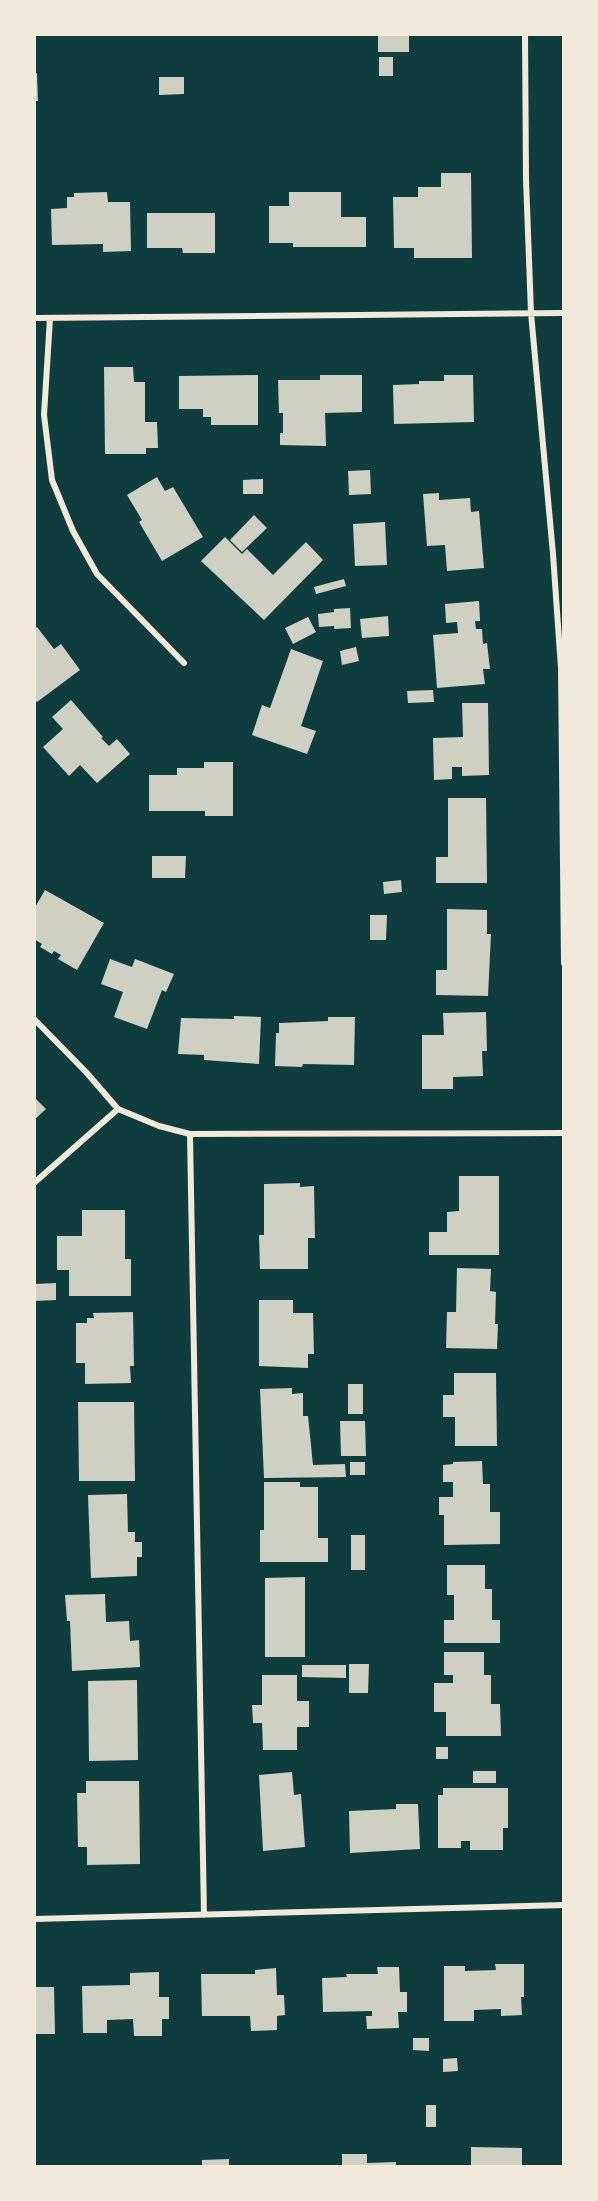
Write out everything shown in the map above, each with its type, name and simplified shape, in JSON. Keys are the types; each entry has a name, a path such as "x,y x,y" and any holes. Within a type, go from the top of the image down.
{"street":[{"path":"525,34 526,179 531,313 561,668 564,963"},
{"path":"34,318 564,313"},
{"path":"50,318 44,415 52,480 73,531 98,574 184,663"},
{"path":"34,1019 86,1071 118,1108 159,1126 190,1134 564,1133"},
{"path":"34,1183 118,1108"},
{"path":"190,1134 204,1915"},
{"path":"34,1918 564,1905"}],"building":[{"path":"378,34 409,34 409,52 378,52"},
{"path":"379,57 393,57 393,76 379,76"},
{"path":"34,73 37,73 38,101 34,101"},
{"path":"159,77 184,77 184,94 159,95"},
{"path":"441,173 471,173 472,258 414,258 414,248 394,248 393,197 418,197 418,187 441,187"},
{"path":"107,192 108,202 130,202 131,251 103,252 103,244 52,245 51,209 67,208 67,197 74,197 74,193"},
{"path":"289,192 341,192 341,217 366,217 366,247 293,247 293,243 269,243 269,206 289,206"},
{"path":"147,213 215,213 215,253 183,253 182,248 147,248"},
{"path":"104,367 133,367 134,382 145,382 145,422 157,422 158,448 146,448 146,454 105,454"},
{"path":"258,375 258,425 211,425 211,417 203,417 203,409 179,409 179,376"},
{"path":"320,375 362,375 362,412 325,413 326,446 280,445 280,433 283,433 283,413 279,413 278,380 320,380"},
{"path":"444,375 473,375 474,422 394,424 393,385 419,384 419,381 444,381"},
{"path":"370,470 371,494 349,495 348,471"},
{"path":"157,477 165,491 173,487 203,537 162,561 139,522 142,520 127,495"},
{"path":"263,479 263,494 243,494 243,480"},
{"path":"439,493 439,500 470,498 471,512 479,511 484,568 447,571 445,545 427,546 423,494"},
{"path":"254,515 267,528 242,552 230,540"},
{"path":"385,522 387,565 355,566 353,524"},
{"path":"225,537 242,554 247,549 273,575 306,542 323,560 264,620 201,561"},
{"path":"344,579 346,586 316,594 314,587"},
{"path":"479,601 480,621 475,621 476,629 482,629 483,644 487,643 490,669 483,669 485,684 437,688 433,635 458,633 457,622 446,623 445,604"},
{"path":"350,608 351,628 319,627 318,614 334,612 334,609"},
{"path":"388,616 389,636 362,638 360,619"},
{"path":"308,617 316,632 293,644 285,628"},
{"path":"37,627 54,649 61,644 80,670 37,702 34,699 34,629"},
{"path":"356,647 359,661 342,665 340,651"},
{"path":"291,649 323,661 301,726 316,731 307,754 252,735 262,705 270,708"},
{"path":"433,690 434,702 408,703 407,691"},
{"path":"71,700 109,746 117,739 130,754 97,783 80,765 69,776 43,747 63,729 52,717"},
{"path":"462,703 488,703 489,775 462,776 462,767 452,767 452,779 434,780 433,738 463,737"},
{"path":"204,762 233,762 233,816 205,816 205,811 149,811 149,775 177,775 177,768 204,768"},
{"path":"448,798 486,798 487,883 436,883 436,857 448,857"},
{"path":"152,856 186,856 185,878 152,878"},
{"path":"401,880 402,892 384,894 383,882"},
{"path":"45,890 104,923 77,970 58,959 61,955 54,951 52,954 40,947 42,944 34,939 34,909"},
{"path":"447,909 487,910 487,934 491,934 488,996 436,995 436,970 447,970"},
{"path":"370,915 387,915 386,940 370,940"},
{"path":"110,959 132,967 135,959 174,974 166,992 162,990 147,1029 114,1017 123,992 101,984"},
{"path":"486,1012 487,1051 482,1051 483,1076 453,1077 453,1089 422,1089 422,1035 444,1035 443,1013"},
{"path":"234,1016 261,1017 259,1064 204,1060 204,1055 178,1054 181,1018 234,1019"},
{"path":"328,1017 355,1017 354,1065 275,1066 276,1033 279,1033 279,1023 328,1021"},
{"path":"34,1097 46,1109 34,1120"},
{"path":"459,1176 499,1176 499,1255 429,1255 429,1232 447,1232 447,1212 459,1211"},
{"path":"300,1183 300,1187 314,1186 315,1238 308,1238 308,1269 260,1269 259,1235 264,1235 264,1184"},
{"path":"82,1210 125,1210 125,1259 131,1259 131,1296 69,1296 69,1270 57,1270 57,1236 82,1236"},
{"path":"457,1268 491,1269 490,1291 496,1292 497,1349 446,1348 447,1312 456,1312"},
{"path":"56,1283 56,1300 34,1301 34,1284"},
{"path":"259,1300 293,1300 293,1313 313,1313 314,1354 308,1354 308,1368 259,1366"},
{"path":"133,1312 134,1366 130,1366 131,1383 85,1384 85,1363 76,1363 76,1323 87,1323 87,1318 94,1318 93,1313"},
{"path":"454,1373 496,1373 497,1446 455,1446 455,1417 443,1417 443,1395 454,1395"},
{"path":"348,1384 363,1384 363,1414 348,1414"},
{"path":"292,1388 292,1394 303,1393 303,1416 308,1416 313,1465 345,1464 346,1477 264,1478 260,1389"},
{"path":"78,1402 134,1402 135,1481 79,1481"},
{"path":"340,1421 365,1421 366,1456 341,1456"},
{"path":"482,1461 483,1484 490,1484 490,1512 500,1512 500,1544 444,1545 444,1515 439,1515 439,1497 453,1497 453,1482 443,1482 443,1465 453,1464 453,1462"},
{"path":"350,1462 365,1462 365,1475 350,1475"},
{"path":"264,1482 300,1482 300,1487 318,1487 318,1538 328,1538 328,1562 260,1562 260,1530 264,1530"},
{"path":"127,1494 128,1532 135,1532 135,1542 142,1542 142,1557 137,1557 137,1576 91,1578 88,1495"},
{"path":"351,1535 365,1535 365,1570 351,1570"},
{"path":"447,1565 485,1565 485,1589 492,1589 492,1620 500,1620 500,1643 444,1643 444,1620 454,1620 454,1595 447,1595"},
{"path":"305,1577 305,1657 265,1657 265,1578"},
{"path":"105,1594 106,1622 129,1621 130,1641 139,1640 140,1667 72,1671 70,1621 67,1621 65,1595"},
{"path":"444,1652 484,1652 484,1675 491,1675 491,1704 500,1704 501,1736 446,1736 446,1712 434,1712 434,1683 453,1683 453,1675 444,1675"},
{"path":"349,1664 369,1664 368,1693 349,1693"},
{"path":"302,1665 346,1665 346,1678 302,1677"},
{"path":"262,1675 297,1675 297,1701 309,1701 309,1727 297,1727 297,1750 263,1750 262,1723 253,1723 252,1705 262,1705"},
{"path":"137,1680 138,1760 89,1761 88,1681"},
{"path":"436,1747 448,1747 448,1759 436,1759"},
{"path":"473,1771 496,1771 496,1783 473,1783"},
{"path":"292,1772 294,1795 301,1794 305,1847 263,1851 259,1775"},
{"path":"86,1781 139,1781 140,1864 87,1865 87,1847 78,1847 77,1793 86,1793"},
{"path":"443,1788 508,1788 508,1828 503,1828 503,1850 470,1850 470,1841 461,1841 461,1848 438,1848 438,1795 443,1795"},
{"path":"396,1804 418,1804 420,1849 350,1853 349,1811 396,1809"},
{"path":"495,1964 524,1964 522,2015 501,2016 501,2009 474,2010 474,2021 444,2021 444,1966 465,1966 465,1971 496,1970"},
{"path":"377,1967 399,1967 400,1992 407,1992 407,2012 398,2012 399,2028 367,2029 366,2016 372,2016 372,2011 323,2012 322,1978 347,1977 346,1974 378,1974"},
{"path":"276,1968 277,1995 284,1995 285,2015 277,2016 277,2030 251,2031 250,2016 202,2016 201,1974 255,1974 255,1970"},
{"path":"159,1972 159,1997 169,1997 169,2019 162,2019 162,2036 134,2036 133,2019 107,2020 107,2033 83,2033 82,1986 130,1985 130,1973"},
{"path":"34,1987 54,1987 55,2034 34,2034"},
{"path":"413,2038 429,2038 429,2051 413,2050"},
{"path":"457,2058 458,2071 443,2072 443,2059"},
{"path":"426,2105 436,2105 436,2127 426,2127"},
{"path":"471,2147 522,2148 522,2166 471,2166"},
{"path":"342,2154 367,2154 367,2163 396,2162 396,2166 342,2166"},
{"path":"229,2159 229,2166 202,2166 202,2160"}]}
